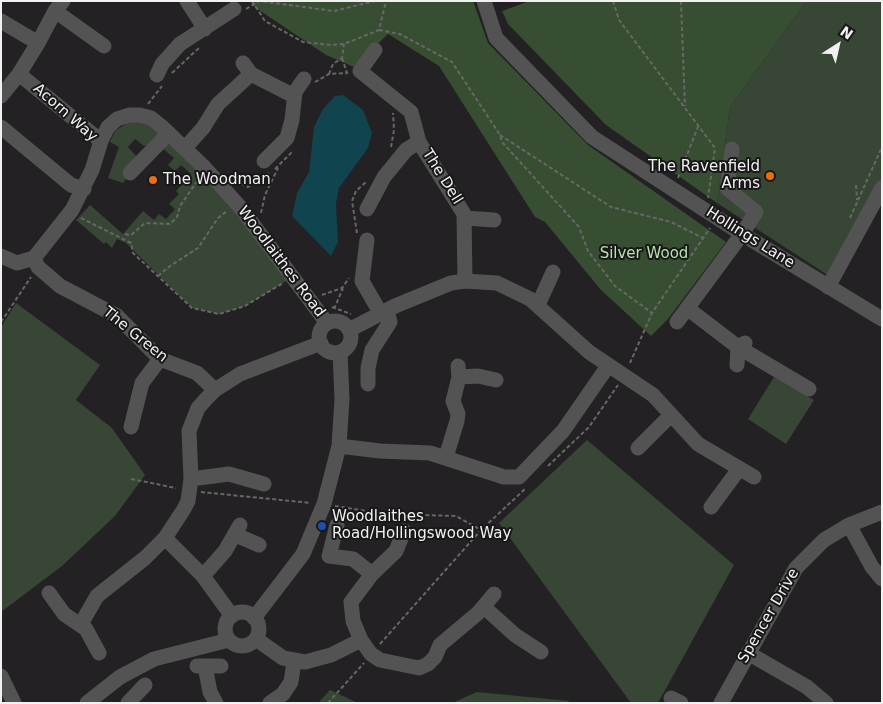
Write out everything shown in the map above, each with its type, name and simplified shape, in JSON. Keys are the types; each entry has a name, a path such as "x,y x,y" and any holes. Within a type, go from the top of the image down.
{"street":[{"path":"187,1 206,29"},
{"name":"Hollings Lane","path":"484,1 496,38 592,137 742,234 882,319"},
{"path":"1,96 19,74 59,6 104,46"},
{"path":"162,80 162,64 176,48 237,12"},
{"path":"1,21 38,44"},
{"path":"375,50 360,71 406,106"},
{"path":"185,148 203,128 222,100 247,69 294,96"},
{"name":"Acorn Way","path":"19,74 101,141 84,189 36,263"},
{"path":"272,163 287,138 292,120 294,96 309,81"},
{"name":"The Dell","path":"406,106 413,117 419,142 441,175 465,218 465,281"},
{"path":"101,141 108,127 117,119 140,114"},
{"name":"Woodlaithes Road","path":"140,114 151,118 185,148 219,183 327,323"},
{"path":"1,127 70,185 84,189"},
{"path":"130,173 168,133"},
{"path":"367,209 384,178 406,150 419,142"},
{"path":"677,322 756,212 727,188 732,149"},
{"path":"828,287 882,188"},
{"name":"The Dell","path":"465,218 494,220"},
{"path":"363,240 362,281 390,322 372,350 368,368 368,384"},
{"path":"1,256 17,263 36,263"},
{"name":"The Green","path":"36,263 49,278 72,294 107,309 117,316 160,359 197,372 215,390"},
{"path":"538,305 553,272"},
{"path":"81,624 97,596 144,558 165,538 184,509 190,485 188,431 198,408 215,390 240,374 321,343 328,352 340,352 350,342 349,330 433,290 465,281 497,283 512,289 538,305 589,352 653,395 698,444 754,477"},
{"path":"687,308 809,389"},
{"name":"Woodlaithes Road","path":"321,343 320,332 327,323 340,322 349,330"},
{"path":"737,365 742,345"},
{"path":"254,618 303,554 324,504 339,446 342,399 340,352"},
{"path":"131,427 142,383 160,359"},
{"path":"339,446 380,451 421,452 446,457 504,477 519,477 563,431 608,366"},
{"path":"446,457 457,421 453,396 458,371 496,380"},
{"path":"638,448 671,415"},
{"path":"710,507 739,469"},
{"path":"190,485 229,474 264,484"},
{"name":"Spencer Drive","path":"721,703 796,568 824,540 849,525 882,512"},
{"path":"337,525 329,556 353,559 372,574"},
{"path":"849,525 872,567 882,579"},
{"path":"203,576 216,563 238,530 259,545"},
{"path":"404,532 396,550 372,574 351,602 353,621 361,640 371,654 380,660 419,668 428,664 435,657 440,645 484,607 494,594"},
{"path":"165,538 203,576 232,616"},
{"path":"49,593 64,614 81,624 99,653"},
{"path":"484,607 515,635 541,652"},
{"path":"87,703 120,677 154,659 229,640 240,646 256,639 259,628 254,618 246,613 232,616"},
{"path":"229,640 226,629 232,616"},
{"path":"256,639 283,658 294,662 305,662 331,656 361,640"},
{"path":"748,652 807,687 826,703"},
{"path":"270,703 283,694 291,682 294,662"},
{"path":"207,666 210,692 216,703"},
{"path":"1,676 14,703"},
{"path":"128,703 145,685"}],"path":[{"path":"237,12 253,2 259,1 334,11 375,1"},
{"path":"378,30 386,1"},
{"path":"253,2 265,22 303,42 344,44 378,30 400,34 452,62 500,135 502,142 579,227 588,252 615,286 652,313 703,238 712,214 715,148 699,124 619,20 613,1"},
{"path":"681,1 685,108"},
{"path":"344,44 342,58 347,73"},
{"path":"140,114 162,80 200,47"},
{"path":"329,74 333,64 342,58"},
{"path":"309,81 329,74 347,73 352,75"},
{"path":"388,152 406,106"},
{"path":"673,189 699,124"},
{"path":"500,135 611,207 671,222 703,238"},
{"path":"850,218 882,147"},
{"path":"219,183 226,176 243,187 248,187 272,163 294,150"},
{"path":"257,230 272,163"},
{"path":"125,234 131,235 145,223 170,224 177,217 180,206 199,178 202,165"},
{"path":"363,240 352,201 356,192 372,176"},
{"path":"856,184 858,203"},
{"path":"158,276 198,248 218,218 237,204"},
{"path":"70,213 131,243 133,253 192,308 219,314 245,306 293,278"},
{"path":"1,322 36,263"},
{"path":"334,309 339,303 343,286 351,276"},
{"path":"323,300 319,296 343,286"},
{"path":"327,304 334,309 357,315"},
{"path":"131,479 190,485 386,514 456,516 481,530"},
{"path":"328,703 371,654"}],"green space":[{"name":"Silver Wood","path":"250,1 473,1 488,43 588,145 726,242 668,319 651,336 601,290 545,222 535,217 439,66 388,34 354,67 326,55 253,6"},
{"path":"530,1 807,1 730,107 717,203 606,125 508,24 502,11"},
{"path":"807,1 882,1 882,196 829,276 717,203 730,107"},
{"path":"151,118 164,132 152,145 144,146 135,139 128,147 136,156 134,169 123,183 108,178 119,147 110,142 115,131 131,120"},
{"path":"173,137 293,277 245,306 219,314 192,308 126,243 117,239 112,248 106,242 104,244 76,220 90,205 123,234 143,211 154,220 159,214 166,219 175,209 169,204 179,194 176,191 191,174 181,165 175,171 168,165 174,158 161,147"},
{"path":"16,303 100,365 76,400 112,428 145,475 115,516 62,566 1,612 1,327"},
{"path":"774,377 814,400 786,444 748,419"},
{"path":"587,440 734,565 658,703 631,703 499,523"},
{"path":"330,690 358,703 318,703"},
{"path":"477,692 569,701 568,703 452,703"}],"water":[{"path":"343,95 363,110 372,133 368,148 339,188 336,204 338,242 331,256 292,216 297,193 309,172 314,127 323,109 335,96"}],"place":[{"name":"The Ravenfield Arms","path":"770,176"},
{"name":"The Woodman","path":"153,180"},
{"name":"Woodlaithes Road/Hollingswood Way","path":"322,526"}]}
